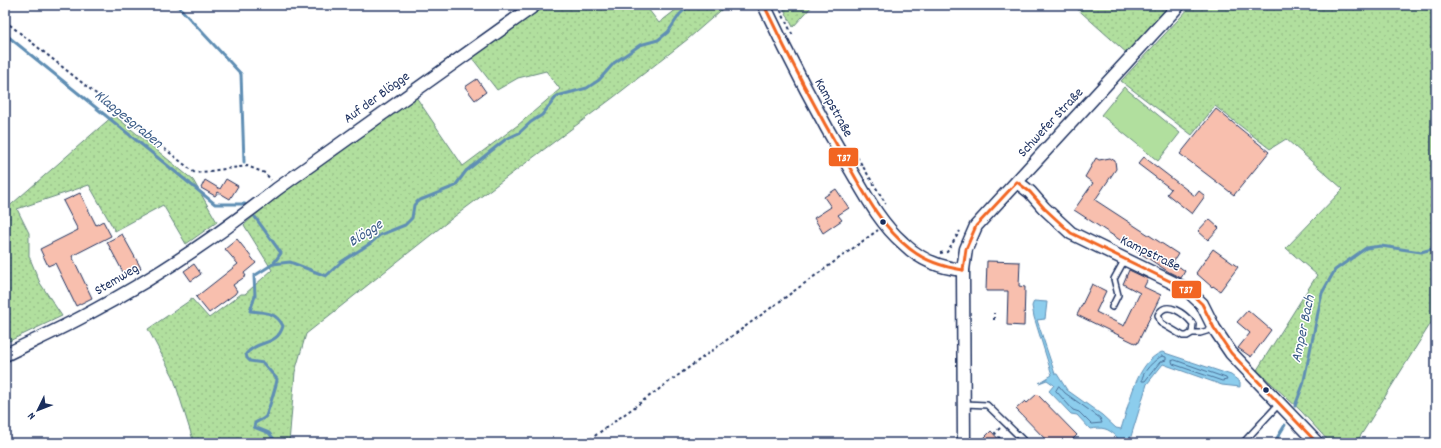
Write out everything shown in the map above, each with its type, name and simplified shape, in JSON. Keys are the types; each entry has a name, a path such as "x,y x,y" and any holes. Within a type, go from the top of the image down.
{"street":[{"name":"Auf der Blögge","path":"238,220 277,189 536,5"},
{"name":"Kampstraße","path":"764,5 800,81 821,119 885,225 903,244 922,257 951,269 963,270"},
{"name":"Schwefer Straße","path":"964,443 963,270 966,249 976,226 1179,5"},
{"name":"Kampstraße","path":"1017,182 1030,192 1044,208 1072,233 1186,288 1202,304 1214,328 1231,353 1317,443"},
{"name":"Stemweg","path":"5,356 130,291 238,220"}],"lane":[{"path":"1112,307 1118,295 1114,279 1126,258"},
{"path":"1192,333 1192,324 1180,314 1170,307 1165,307 1160,310 1158,315 1161,323 1183,336 1192,333 1200,333 1214,328"},
{"path":"964,404 988,404 1026,443"},
{"path":"1243,443 1279,404"}],"path":[{"path":"778,5 795,41"},
{"path":"5,21 195,174 247,166 265,173 277,189"},
{"path":"855,153 886,205"},
{"path":"585,443 885,225"},
{"path":"937,254 947,252 955,241 962,227"},
{"path":"994,313 994,320"},
{"path":"1004,443 995,433 1006,422"}],"green space":[{"path":"547,5 645,5 659,23 682,5 727,5 688,39 614,97 455,216 306,334 295,372 289,443 194,443 173,376 148,329 192,299 209,318 241,294 245,294 272,270 244,225 280,192 416,97 463,166 518,125 560,89 546,71 518,78 497,90 472,58"},
{"path":"782,5 813,5 793,27"},
{"path":"1073,5 1174,5 1129,55"},
{"path":"1192,5 1436,5 1436,315 1356,443 1330,443 1301,411 1257,370 1317,275 1286,248 1343,189 1286,139 1270,149 1215,106 1192,135 1121,81"},
{"path":"1124,87 1180,133 1158,161 1101,115"},
{"path":"114,115 193,180 217,222 186,244 163,205 115,231 89,185 17,209 29,233 29,256 40,283 62,316 5,343 5,210"}],"water":[{"path":"1034,301 1047,302 1045,319 1037,320 1055,374 1057,374 1067,390 1102,415 1116,428 1121,429 1140,374 1153,357 1162,352 1231,375 1240,382 1240,387 1222,385 1163,364 1147,384 1129,443 1116,443 1117,437 1108,430 1102,428 1090,429 1077,415 1071,414 1049,391 1054,385 1047,380 1039,383 1052,375 1034,317 1032,306"}],"building":[{"path":"477,79 486,92 475,100 465,87"},
{"path":"1216,109 1269,152 1234,195 1180,154"},
{"path":"1144,157 1195,196 1199,191 1205,196 1192,214 1167,194 1171,189 1138,164"},
{"path":"1096,158 1099,160 1110,158 1115,161 1116,169 1095,200 1178,254 1173,262 1185,271 1181,278 1169,272 1074,210 1093,183 1085,177"},
{"path":"226,179 238,186 230,199 218,192 215,196 201,188 205,180 220,189"},
{"path":"836,189 849,208 838,215 842,220 823,233 814,218 831,207 824,197"},
{"path":"80,193 96,225 103,221 111,236 72,256 92,298 76,306 55,263 48,266 40,249 78,230 63,201"},
{"path":"1209,219 1219,228 1208,240 1198,231"},
{"path":"122,234 141,268 125,276 107,242"},
{"path":"237,239 256,263 244,273 246,276 233,285 237,291 235,294 209,313 196,297 238,264 225,249"},
{"path":"1213,249 1238,267 1220,291 1213,286 1212,287 1196,273"},
{"path":"987,261 1020,262 1019,286 1025,287 1024,326 1007,325 1008,291 986,291"},
{"path":"194,264 201,274 191,281 184,271"},
{"path":"1129,270 1148,279 1144,287 1161,295 1137,344 1077,315 1092,284 1106,291 1096,312 1124,326 1140,293 1123,284"},
{"path":"1248,310 1271,330 1251,357 1238,348 1250,333 1237,322"},
{"path":"1037,394 1077,435 1069,443 1049,443 1016,409 1025,401 1027,403"},
{"path":"991,431 1002,443 979,443"}],"waterway":[{"path":"177,5 241,74 244,162"},
{"name":"Blögge","path":"277,443 269,433 254,427 255,423 266,416 277,379 263,363 250,361 246,354 256,346 276,337 280,333 283,326 273,315 265,312 250,311 255,296 254,276 273,264 290,262 326,276 341,262 371,243 380,235 405,225 412,218 414,205 418,201 455,186 466,171 506,139 519,133 531,122 542,115 557,96 587,88 599,80 614,63 640,45 658,40 668,32 680,14 690,5"},
{"name":"Klaggesgraben","path":"5,34 215,204 245,204"},
{"name":"Klaggesgraben","path":"255,217 281,253 273,264"},
{"name":"Amper Bach","path":"1295,406 1303,385 1322,293 1335,270 1366,248 1381,246 1421,252 1436,248"},
{"name":"Amper Bach","path":"1274,443 1285,425"}],"transit line":[{"name":"T37","path":"764,5 824,123 867,197 890,230 910,249 922,257 935,263 963,270"},
{"name":"T37","path":"1017,182 1030,192 1044,208 1071,233 1186,289 1202,304 1214,328 1231,353 1317,443"},
{"name":"T37","path":"963,270 966,249 976,226 1017,182"}]}
